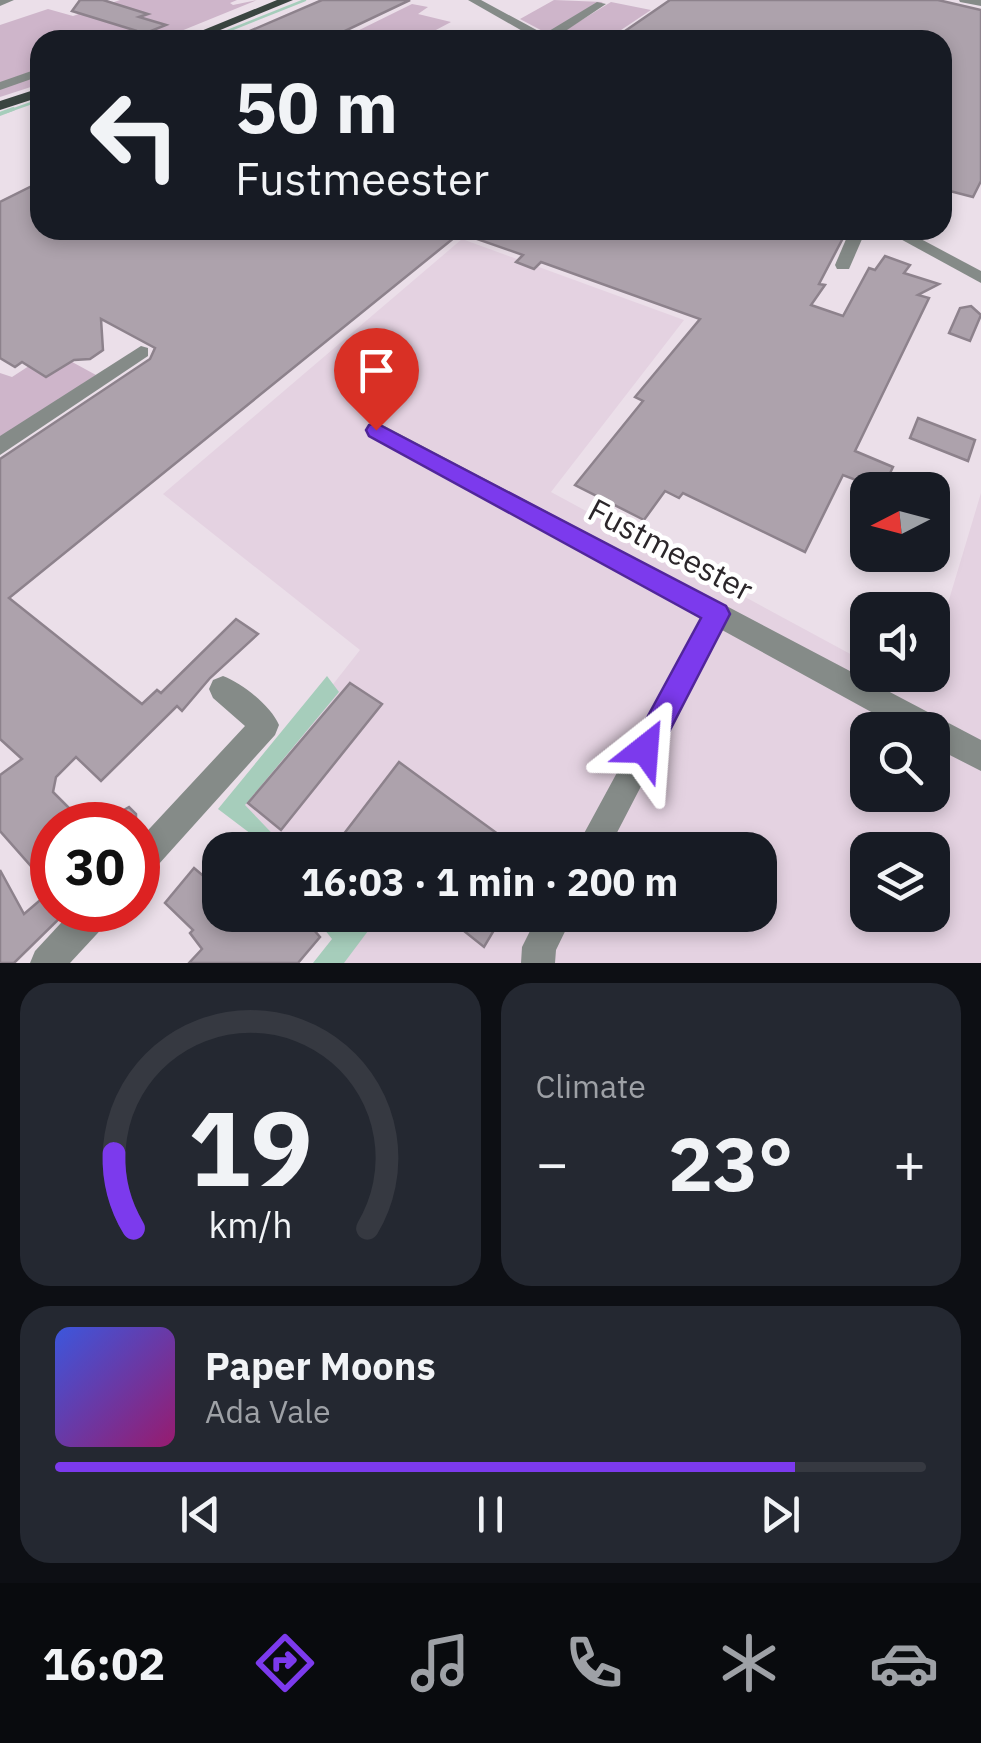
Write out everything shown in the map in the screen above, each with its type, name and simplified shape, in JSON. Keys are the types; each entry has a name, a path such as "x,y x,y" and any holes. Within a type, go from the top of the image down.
{"main road":[{"path":"190,30 266,0"},
{"path":"210,30 287,0"},
{"path":"0,102 30,92"}],"street":[{"path":"0,3 9,0"},
{"path":"474,0 527,30"},
{"path":"964,0 981,3"},
{"path":"561,30 601,4"},
{"path":"0,86 30,76"},
{"path":"843,265 854,240"},
{"path":"911,240 981,278"},
{"path":"0,447 140,352"},
{"name":"Fustmeester","path":"376,430 899,712"},
{"path":"601,832 717,614"},
{"path":"160,840 265,725 223,689"},
{"name":"Fustmeester","path":"950,740 981,756"},
{"path":"47,963 76,932"},
{"path":"538,963 539,947 547,932"}],"shaded area":[{"path":"120,0 237,0 230,3 233,5 257,0 184,30 30,30 30,87 0,97 0,25 48,9 73,16"},
{"path":"554,0 603,2 558,30 541,30 520,19"},
{"path":"611,2 651,10 621,30 565,30"},
{"path":"412,4 428,7 418,14 451,22 436,30 359,30"},
{"path":"461,240 684,320 551,492 850,654 850,692 950,692 950,596 981,493 981,963 328,963 349,935 347,932 777,932 777,832 261,832 238,805 360,650 163,494"},
{"path":"52,351 96,375 0,440 0,373 12,377"},
{"path":"327,676 339,692 245,805 271,832 248,832 218,809"},
{"path":"326,932 367,932 344,963 313,963 332,939"}],"building":[{"path":"80,0 103,0 148,14 139,17 166,25 154,30 134,30 72,11"},
{"path":"322,0 410,0 347,30 252,30"},
{"path":"670,0 938,0 981,10 981,181 973,197 952,192 952,30 626,30"},
{"path":"30,187 30,240 451,240 9,598 142,704 157,690 161,693 236,619 258,634 210,678 182,711 177,706 101,781 76,757 56,777 53,792 63,802 30,802 30,865 0,831 0,775 22,759 0,739 0,459 150,359 155,348 101,319 103,350 90,359 74,360 46,377 22,362 15,367 0,358 0,202"},
{"path":"480,240 842,240 819,284 825,285 811,305 843,316 869,268 875,270 885,256 910,265 904,273 939,284 918,295 929,298 855,451 893,467 891,472 850,472 850,478 843,475 805,552 683,493 679,498 665,491 644,520 575,485 643,401 635,397 700,319 541,262 534,269 516,262 523,255"},
{"path":"971,306 981,315 970,341 949,333 960,308"},
{"path":"918,418 975,440 968,461 910,438"},
{"path":"350,683 382,704 281,830 248,803"},
{"path":"399,762 495,832 345,832"},
{"path":"194,868 202,875 202,932 316,932 320,937 298,963 189,963 202,949 190,933 193,930 165,903"},
{"path":"0,870 24,914 30,909 30,932 46,932 14,963 0,963"},
{"path":"465,932 493,932 484,947"}],"waterway":[{"path":"230,30 305,0"},
{"path":"6,112 30,104"},
{"path":"0,114 13,109"}],"route":[{"path":"376,430 717,614 645,749"}]}
